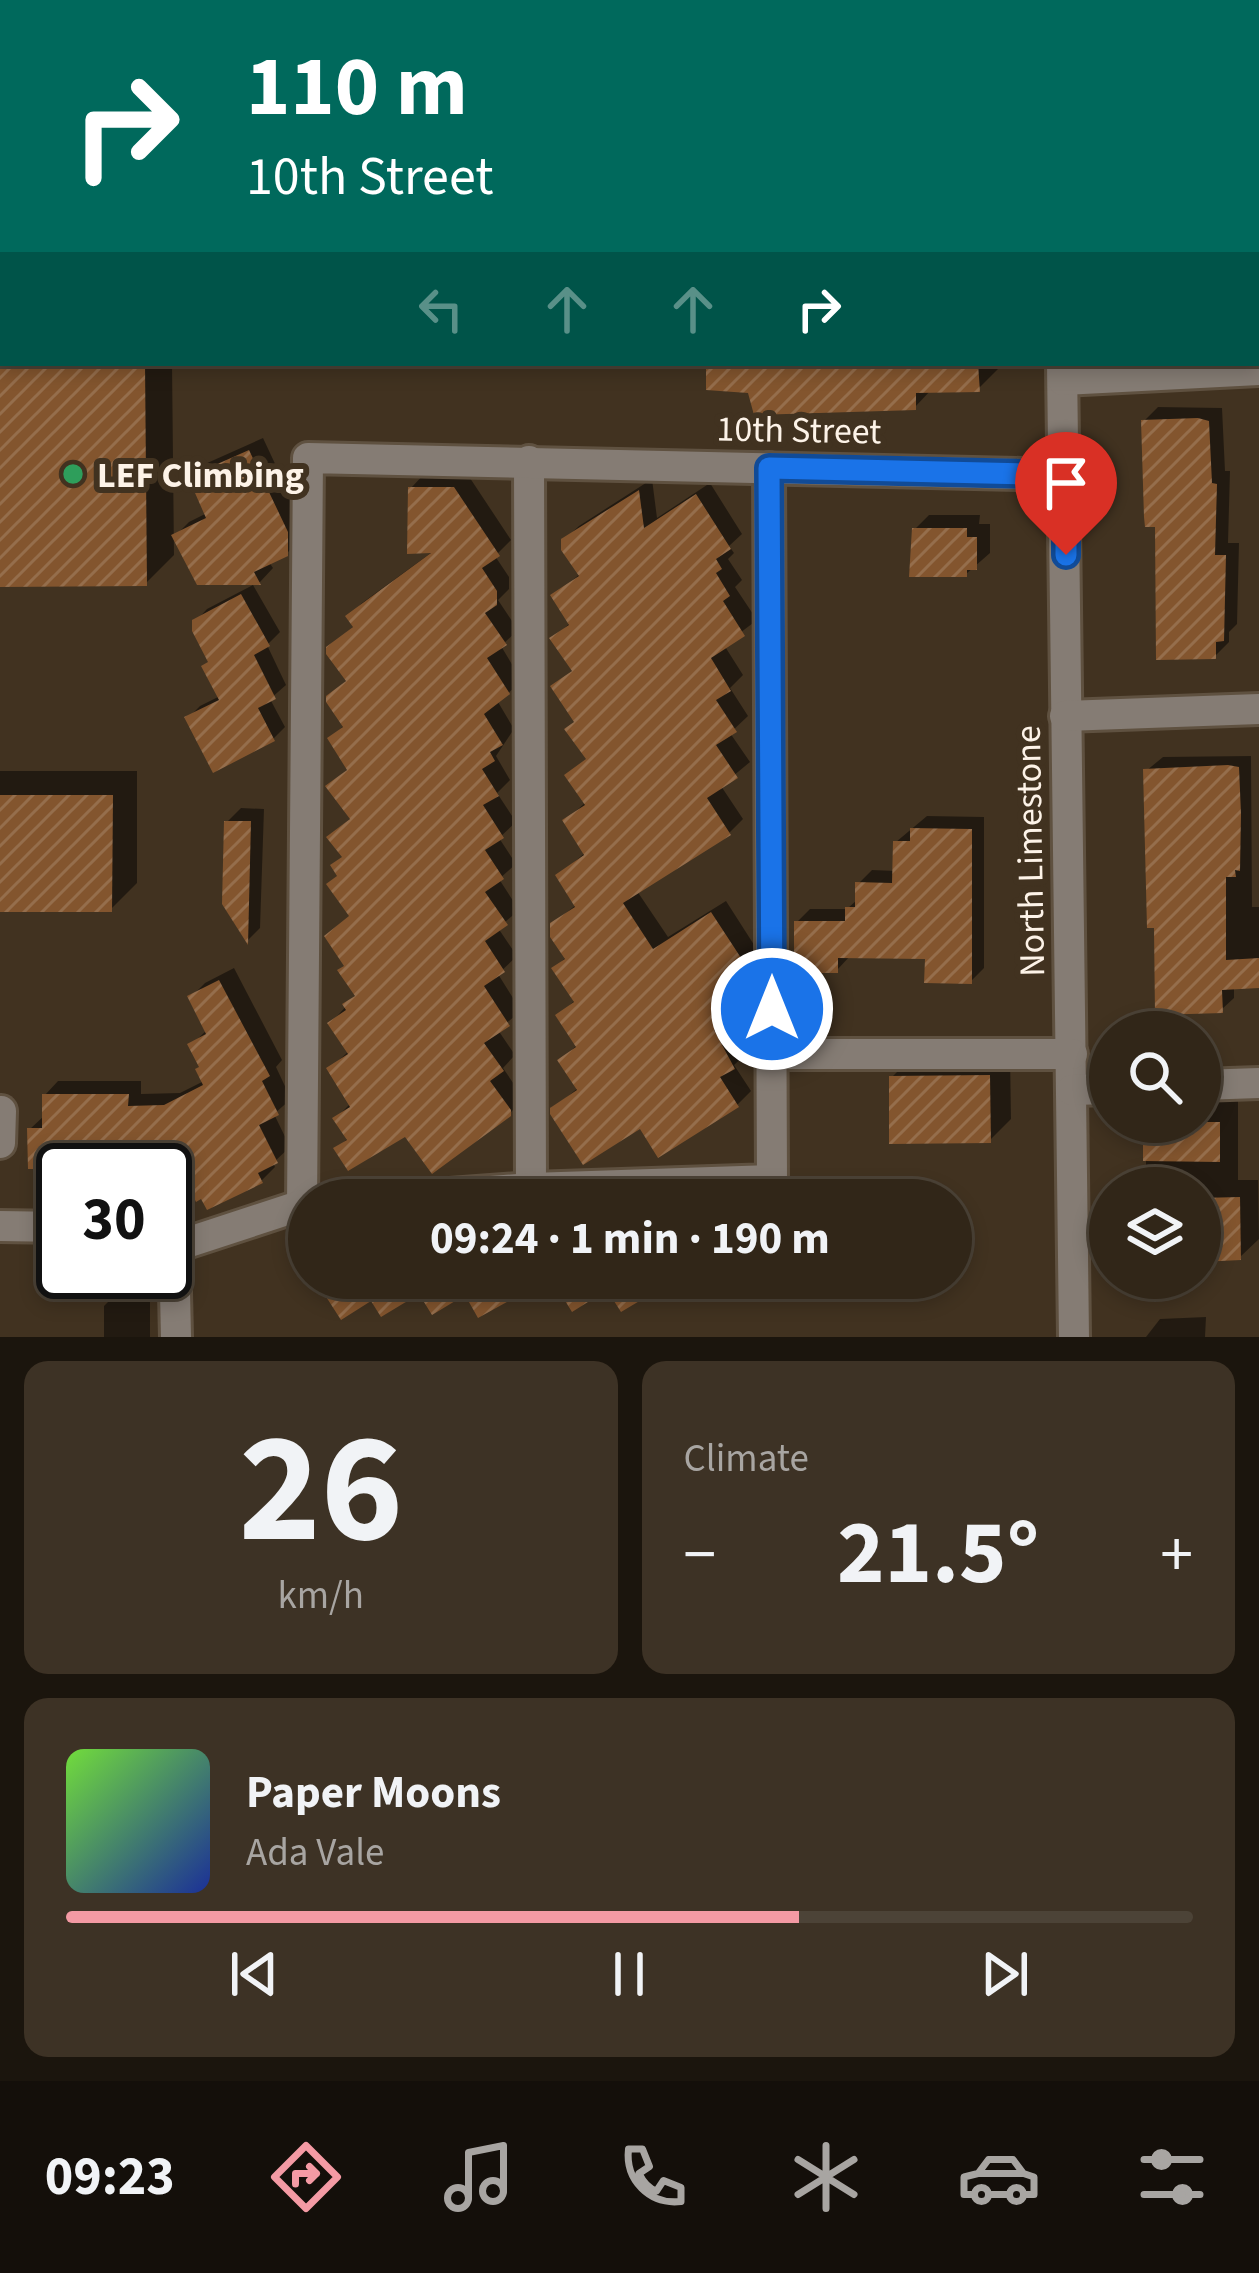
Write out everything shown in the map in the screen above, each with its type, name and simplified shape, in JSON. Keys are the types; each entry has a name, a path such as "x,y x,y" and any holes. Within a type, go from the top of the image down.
{"street":[{"path":"1062,371 1259,370"},
{"name":"North Limestone","path":"1062,371 1074,1337"},
{"name":"10th Street","path":"306,1179 308,458 1066,475"},
{"path":"529,461 531,1179"},
{"path":"769,468 772,1179"},
{"path":"1066,716 1259,709"},
{"path":"772,1054 1072,1054"},
{"path":"1221,1084 1259,1083"},
{"path":"1072,1090 1089,1090"},
{"path":"0,1143 1,1111"},
{"path":"192,1239 288,1210"},
{"path":"0,1226 36,1227"},
{"path":"174,1299 176,1337"}],"building":[{"name":"LEF Climbing","path":"0,366 145,366 147,586 0,587"},
{"path":"706,366 978,366 980,392 916,393 916,410 754,415 748,393 706,390"},
{"path":"1141,420 1209,421 1212,483 1217,484 1215,555 1226,555 1224,641 1216,642 1216,659 1156,660 1155,527 1145,527"},
{"path":"249,450 288,532 288,556 254,572 261,585 197,585 171,535 206,518 188,477"},
{"path":"408,487 454,487 500,556 482,568 497,591 497,605 485,613 507,645 487,658 510,694 484,714 503,745 490,752 495,761 482,769 499,796 483,805 504,838 485,850 504,879 485,892 508,925 485,941 505,972 484,986 510,1026 484,1043 504,1071 490,1081 511,1116 432,1174 405,1137 348,1171 333,1148 347,1140 332,1118 350,1107 326,1068 348,1054 327,1023 346,1010 342,1004 355,996 337,970 344,966 324,936 349,916 326,884 337,876 330,865 342,857 326,837 350,819 325,786 347,770 327,738 343,727 326,696 346,681 326,647 353,627 345,616 431,553 407,554"},
{"path":"639,490 644,528 696,494 731,549 716,559 722,569 716,573 730,596 723,601 745,636 711,658 731,691 716,700 737,732 716,745 738,778 707,798 731,835 623,903 653,949 711,912 747,967 724,981 741,1013 714,1030 735,1069 720,1077 739,1107 658,1158 640,1129 583,1165 550,1114 550,1108 577,1090 557,1060 576,1047 555,1015 574,1002 551,968 565,959 550,937 550,923 575,907 555,875 584,855 562,820 585,805 564,775 586,759 564,729 574,722 550,686 572,671 549,638 569,625 550,595 579,576 561,550 561,539"},
{"path":"912,528 967,528 967,537 977,537 977,570 967,570 967,577 909,577"},
{"path":"241,594 270,646 254,655 276,699 258,708 275,741 213,773 184,717 219,700 201,666 208,662 192,631 192,620"},
{"path":"1239,767 1240,871 1235,870 1236,877 1226,877 1226,960 1259,958 1259,988 1222,990 1223,1013 1155,1011 1154,928 1147,928 1143,769"},
{"path":"0,795 113,795 112,912 0,912"},
{"path":"224,821 251,821 248,945 222,904"},
{"path":"910,828 972,829 972,984 924,983 925,959 838,958 838,973 794,973 794,921 845,921 845,907 855,907 855,882 892,883 893,841 910,841"},
{"path":"219,980 270,1076 262,1081 279,1115 259,1125 278,1163 258,1173 263,1183 207,1210 192,1194 192,1143 36,1143 36,1169 28,1169 27,1128 42,1128 42,1094 129,1094 128,1106 164,1105 203,1085 187,1044 206,1034 187,996"},
{"path":"990,1075 991,1143 889,1144 889,1076"},
{"path":"1143,1143 1220,1143 1220,1162 1143,1161"},
{"path":"1221,1197 1240,1197 1241,1260 1221,1261"},
{"path":"328,1299 411,1299 381,1317 371,1301 341,1320"},
{"path":"422,1299 458,1299 432,1315"},
{"path":"467,1299 512,1299 478,1318"},
{"path":"564,1299 593,1299 572,1312"},
{"path":"613,1299 643,1299 621,1312"}],"place":[{"name":"LEF Climbing","path":"73,474"}],"route":[{"path":"772,1009 769,468 1066,475 1066,555"}]}
